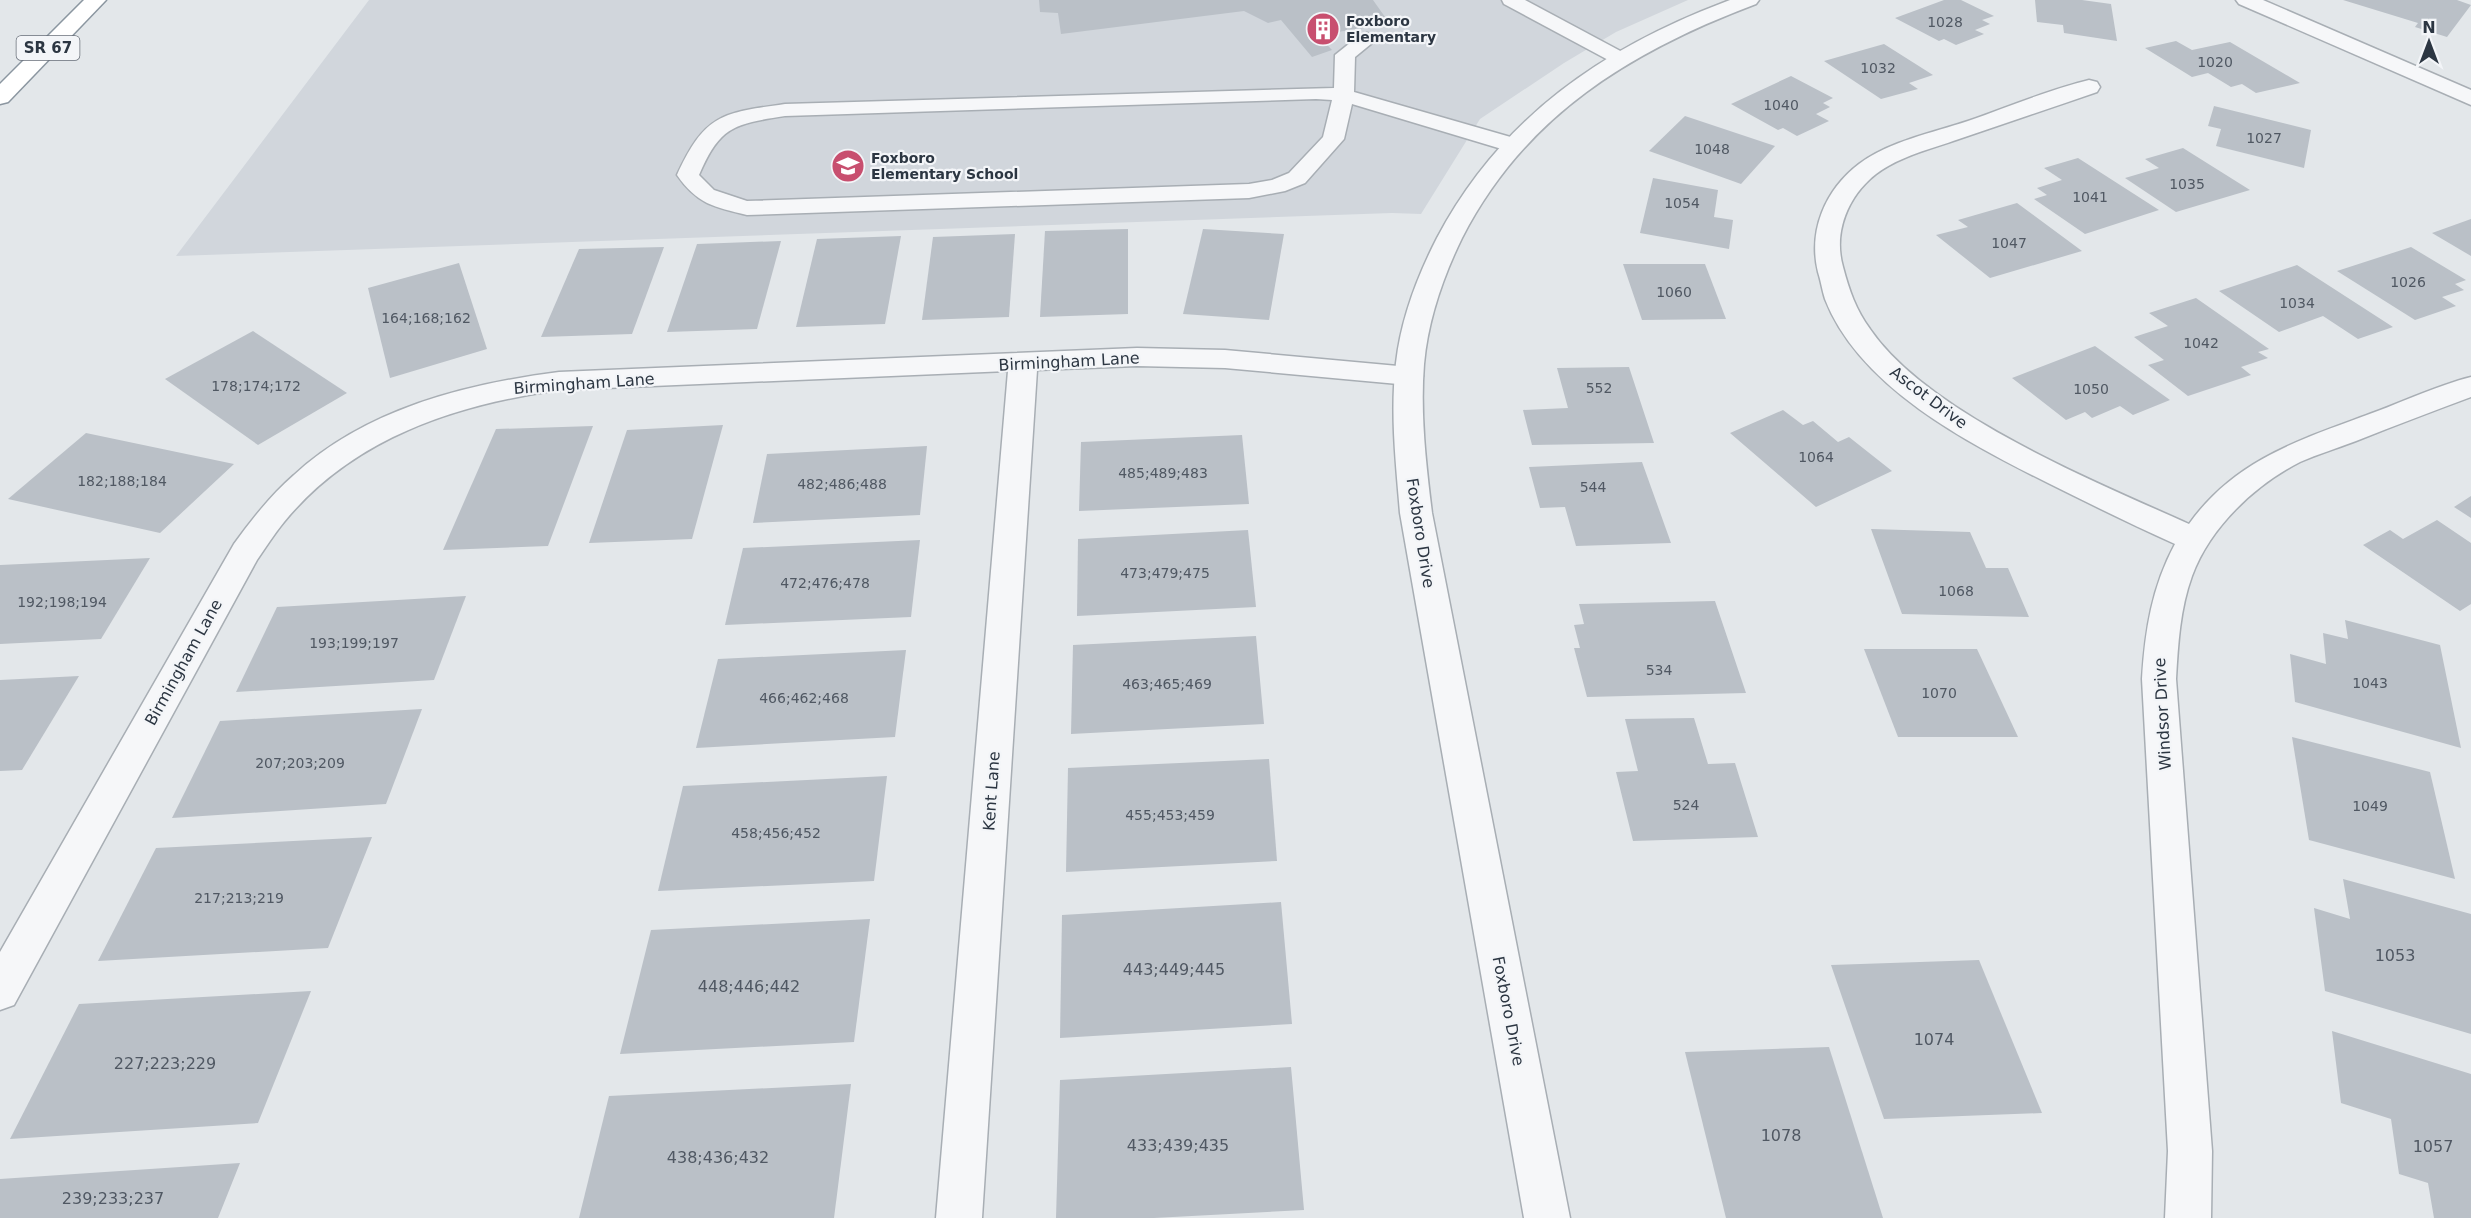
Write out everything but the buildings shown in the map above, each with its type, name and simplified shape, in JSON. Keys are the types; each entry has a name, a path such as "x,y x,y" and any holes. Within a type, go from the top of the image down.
{"highway":[{"name":"SR 67","path":"0,97 96,0"}],"street":[{"name":"Foxboro Drive","path":"1547,1218 1416,513 1409,448 1409,376 1422,305 1443,250 1469,203 1497,163 1513,145 1575,88 1619,58 1687,23 1749,0"},
{"path":"2246,0 2471,98"},
{"name":"Ascot Drive","path":"2089,87 1910,148 1868,169 1850,186 1837,204 1829,224 1826,247 1829,271 1837,296 1850,320 1870,347 1896,375 1931,402 2012,453 2193,538"},
{"name":"Birmingham Lane","path":"0,991 263,524 308,478 347,449 416,413 460,398 524,385 1183,357 1409,376"},
{"name":"Kent Lane","path":"959,1218 1023,363"},
{"name":"Windsor Drive","path":"2188,1218 2190,1151 2159,651 2166,606 2193,538 2224,503 2267,468 2290,455 2471,386"}],"lane":[{"path":"1511,0 1619,58"},
{"path":"1367,39 1345,55 1344,95 1333,139 1297,178 1277,186 1249,191 747,208 713,200 694,186 688,175 705,139 720,127 750,115 785,110 1316,93 1344,95 1513,145"}],"shaded area":[{"name":"Foxboro Elementary School","path":"369,0 1688,0 1616,32 1564,63 1480,119 1421,214 1392,213 176,256"}],"place":[{"name":"Foxboro Elementary","path":"1323,29"},
{"name":"Foxboro Elementary School","path":"848,166"}]}
